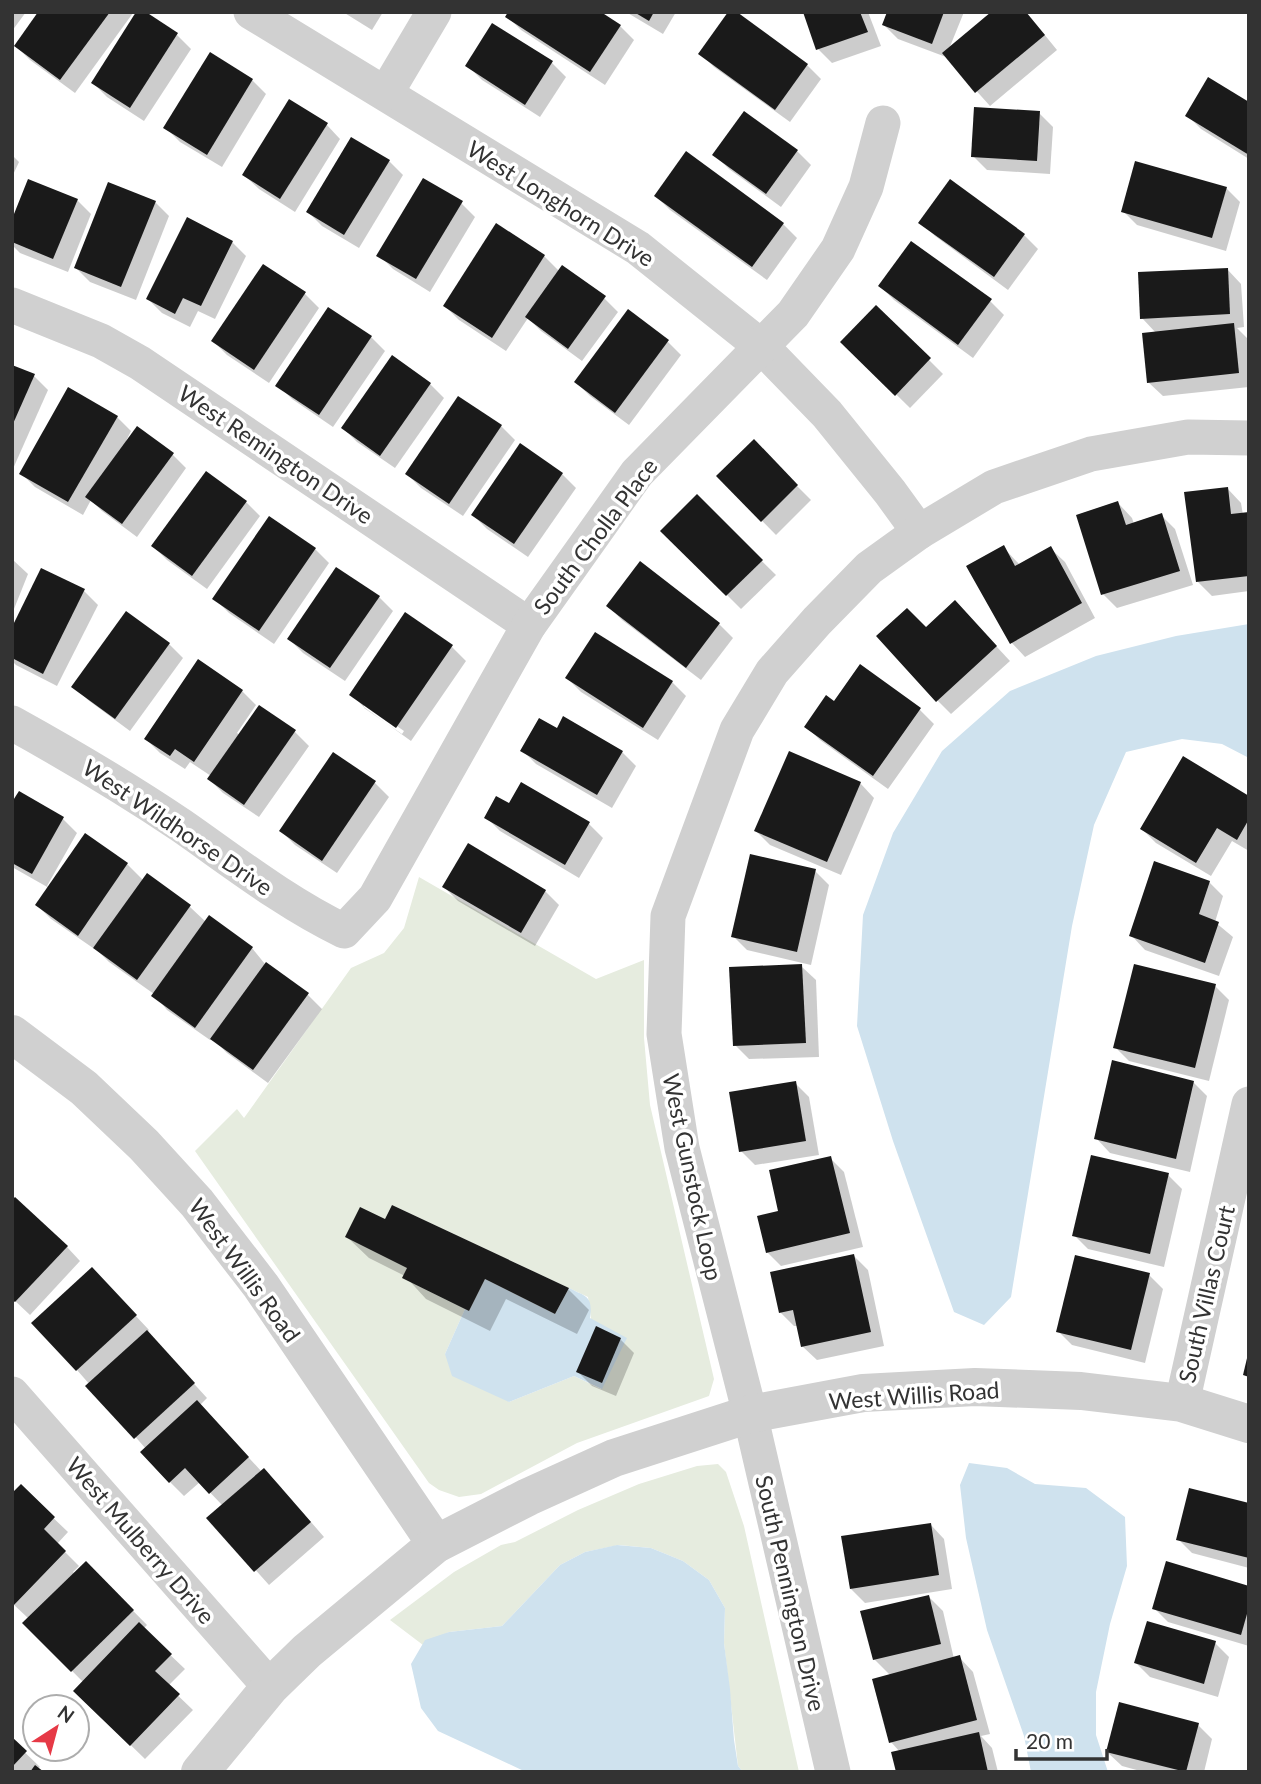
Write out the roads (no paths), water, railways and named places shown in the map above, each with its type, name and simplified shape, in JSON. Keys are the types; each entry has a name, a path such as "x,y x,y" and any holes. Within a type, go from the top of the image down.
{"street":[{"name":"West Longhorn Drive","path":"251,12 638,248 762,347 827,414 919,532"},
{"path":"386,93 433,12"},
{"name":"South Cholla Place","path":"344,931 375,898 529,625 637,473 793,314 838,249 866,187 883,122"},
{"name":"West Remington Drive","path":"12,305 101,341 140,363 529,625"},
{"name":"West Gunstock Loop","path":"750,1414 682,1148 664,1034 668,916 737,730 772,672 869,568 919,532 994,487 1091,454 1188,438 1249,438"},
{"name":"West Wildhorse Drive","path":"12,723 71,755 180,824 306,912 344,931"},
{"name":"West Willis Road","path":"12,1034 84,1088 144,1145 197,1203 261,1286 436,1544"},
{"name":"South Villas Court","path":"1182,1403 1249,1104"},
{"name":"West Willis Road","path":"200,1772 270,1686 307,1651 436,1544 528,1497 614,1458 750,1414 863,1393 975,1387 1081,1391 1182,1403 1249,1424"},
{"name":"West Mulberry Drive","path":"12,1394 270,1686"},
{"name":"South Pennington Drive","path":"750,1414 832,1772"}],"water":[{"path":"1249,624 1249,758 1222,744 1182,739 1126,752 1094,825 1072,926 1011,1297 984,1325 954,1312 893,1141 857,1026 863,915 893,833 942,751 1010,691 1096,656 1176,636"},
{"path":"485,1279 555,1314 569,1288 587,1298 591,1305 590,1318 627,1338 602,1389 574,1376 509,1402 452,1376 445,1354 465,1309 469,1311"},
{"path":"969,1463 1007,1468 1035,1484 1086,1488 1125,1517 1127,1566 1110,1624 1096,1692 1096,1735 1108,1772 1031,1772 1024,1736 987,1630 966,1538 960,1485"},
{"path":"617,1545 651,1548 683,1561 709,1580 725,1608 724,1643 734,1740 738,1766 743,1772 526,1772 438,1731 421,1708 411,1664 425,1640 449,1632 502,1626 560,1565 585,1552"}]}
